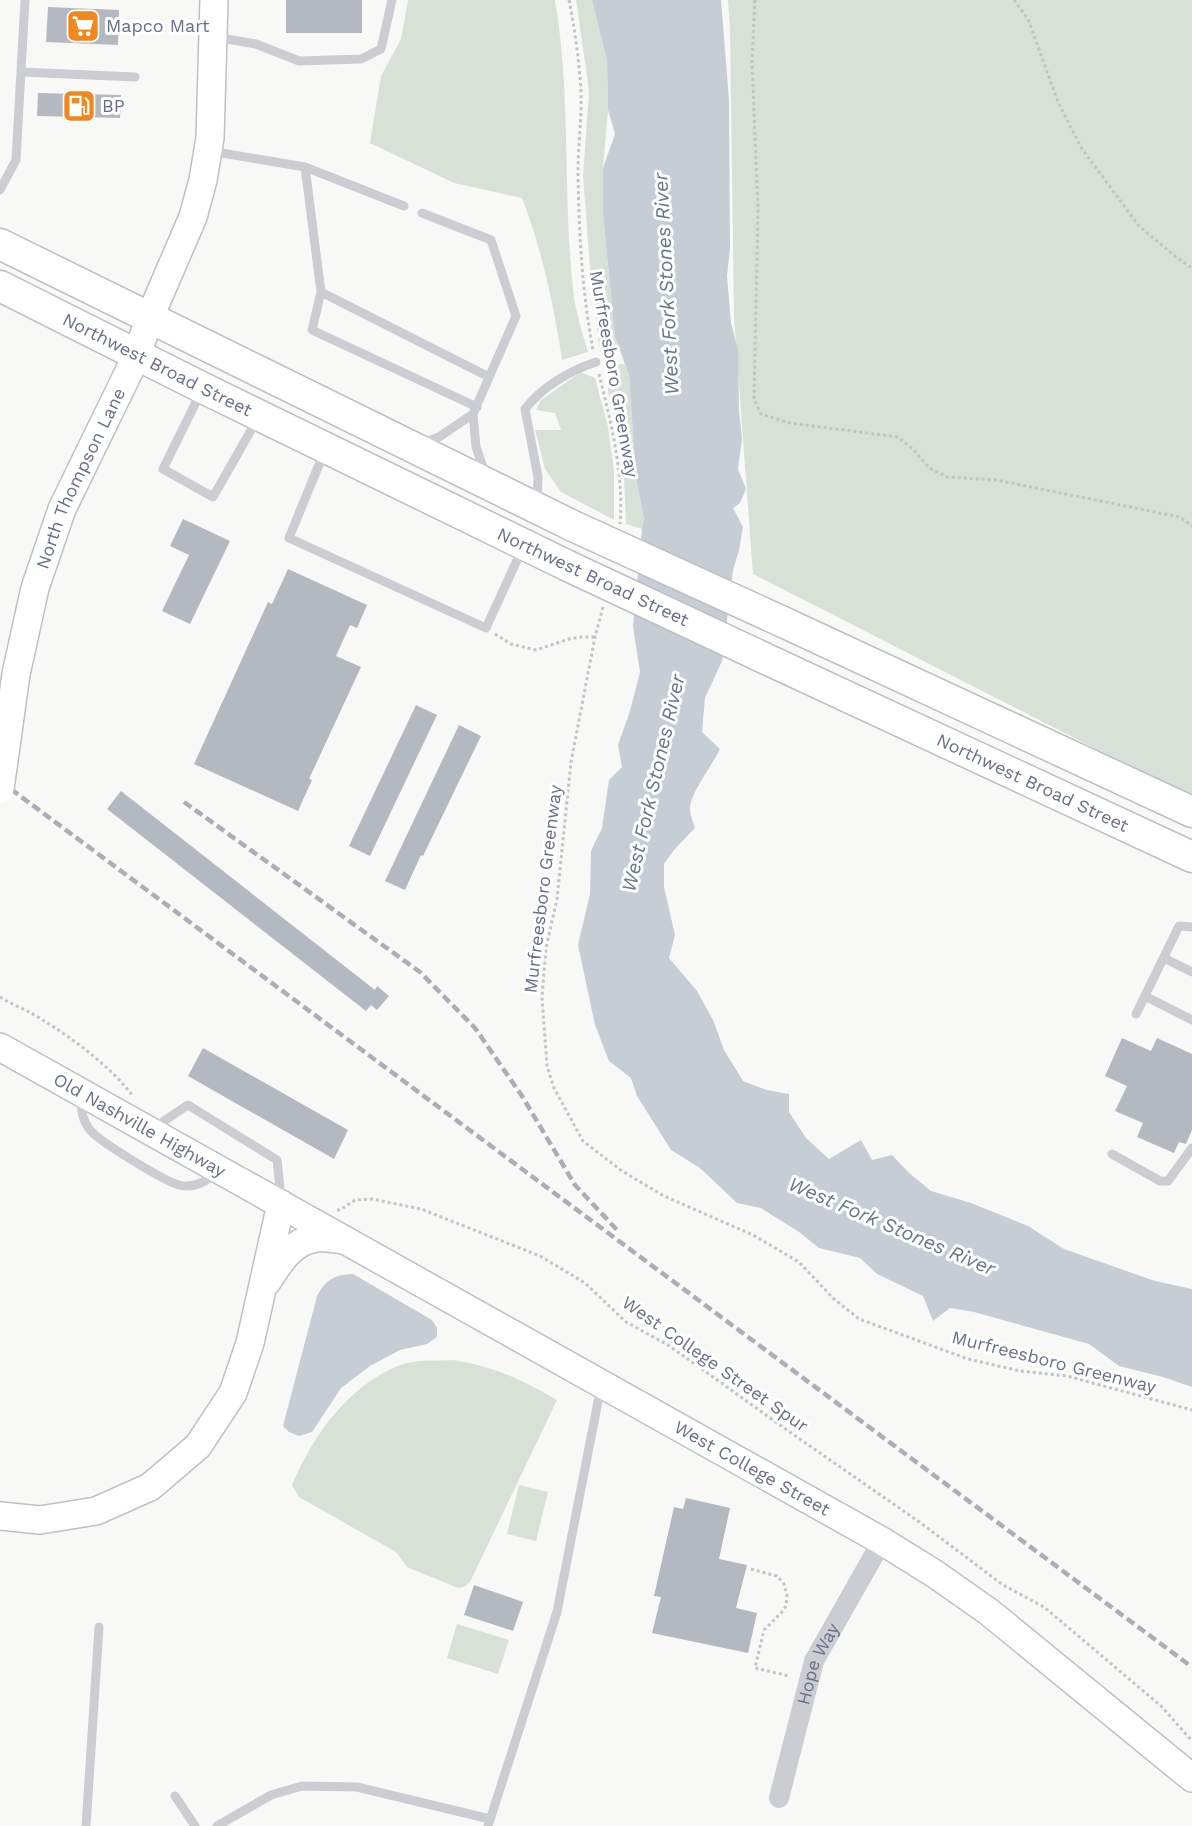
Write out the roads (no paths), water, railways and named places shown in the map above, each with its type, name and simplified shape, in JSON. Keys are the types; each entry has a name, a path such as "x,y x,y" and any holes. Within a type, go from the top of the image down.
{"main road":[{"name":"North Thompson Lane","path":"0,789 16,674 35,588 62,509 137,355 149,319 192,217 203,180 210,138 214,0"},
{"name":"Northwest Broad Street","path":"0,244 573,526 1192,812"},
{"name":"Northwest Broad Street","path":"0,286 524,545 1192,857"},
{"name":"Old Nashville Highway","path":"0,1047 281,1204"},
{"name":"West College Street","path":"281,1204 882,1541 935,1574 989,1612 1192,1778"},
{"path":"0,1516 40,1520 96,1511 150,1487 198,1446 233,1393 250,1343 281,1204"},
{"path":"260,1293 282,1258 302,1242 317,1238 345,1240"}],"street":[{"name":"Hope Way","path":"779,1798 814,1661 882,1541"}],"lane":[{"path":"0,190 16,160 25,0"},
{"path":"213,36 256,44 299,61 361,59 381,50 392,0"},
{"path":"21,72 135,77"},
{"path":"208,151 304,167 404,206"},
{"path":"304,167 321,292 312,330 333,337 446,390 475,410"},
{"path":"422,213 491,240 516,316 475,410 476,447 489,484"},
{"path":"321,292 348,306 364,320 457,365 489,377"},
{"path":"343,315 348,306"},
{"path":"537,508 538,477 525,409 535,396 558,380 581,367 596,362"},
{"path":"203,388 163,469 213,497 259,416"},
{"path":"411,447 439,437 475,410"},
{"path":"326,448 289,538 486,628 524,545"},
{"path":"1136,1014 1179,926 1192,927"},
{"path":"1164,957 1192,972"},
{"path":"1145,996 1192,1020"},
{"path":"82,1094 81,1112 91,1131 104,1143 155,1173 180,1185 200,1184 211,1178 217,1170"},
{"path":"154,1135 164,1121 188,1105 277,1160 281,1204"},
{"path":"1112,1154 1160,1181 1168,1181 1192,1148"},
{"path":"217,1826 271,1795 302,1786 357,1787 489,1823 557,1612 602,1384"},
{"path":"86,1826 99,1627"},
{"path":"175,1796 195,1826"}],"water":[{"name":"West Fork Stones River","path":"592,0 721,0 729,100 730,248 727,276 731,323 738,350 742,438 738,469 746,489 740,503 733,508 743,527 733,570 722,661 705,698 702,732 720,749 697,787 691,803 690,814 695,828 664,864 664,887 675,935 669,958 697,991 713,1020 724,1050 743,1081 767,1090 789,1094 789,1112 806,1138 829,1159 861,1140 872,1160 892,1155 931,1191 971,1203 1028,1226 1064,1249 1155,1281 1192,1289 1192,1387 1119,1366 1089,1344 974,1312 950,1308 933,1321 923,1296 877,1274 860,1258 819,1248 799,1232 761,1208 737,1203 700,1168 671,1150 637,1096 631,1078 609,1061 595,1025 578,945 590,894 591,851 602,828 609,780 622,767 618,745 640,672 633,626 644,519 636,478 629,375 615,337 603,214 603,168 615,134 608,110 607,61"},
{"path":"353,1274 432,1320 437,1328 437,1337 427,1344 400,1350 370,1366 341,1388 312,1432 299,1436 289,1432 283,1426 317,1296 331,1279"}],"railway":[{"path":"0,781 1192,1667"},
{"path":"184,802 420,972 475,1028 522,1096 575,1185 618,1231"}],"place":[{"name":"Mapco Mart","path":"83,26"},
{"name":"BP","path":"79,106"}]}
